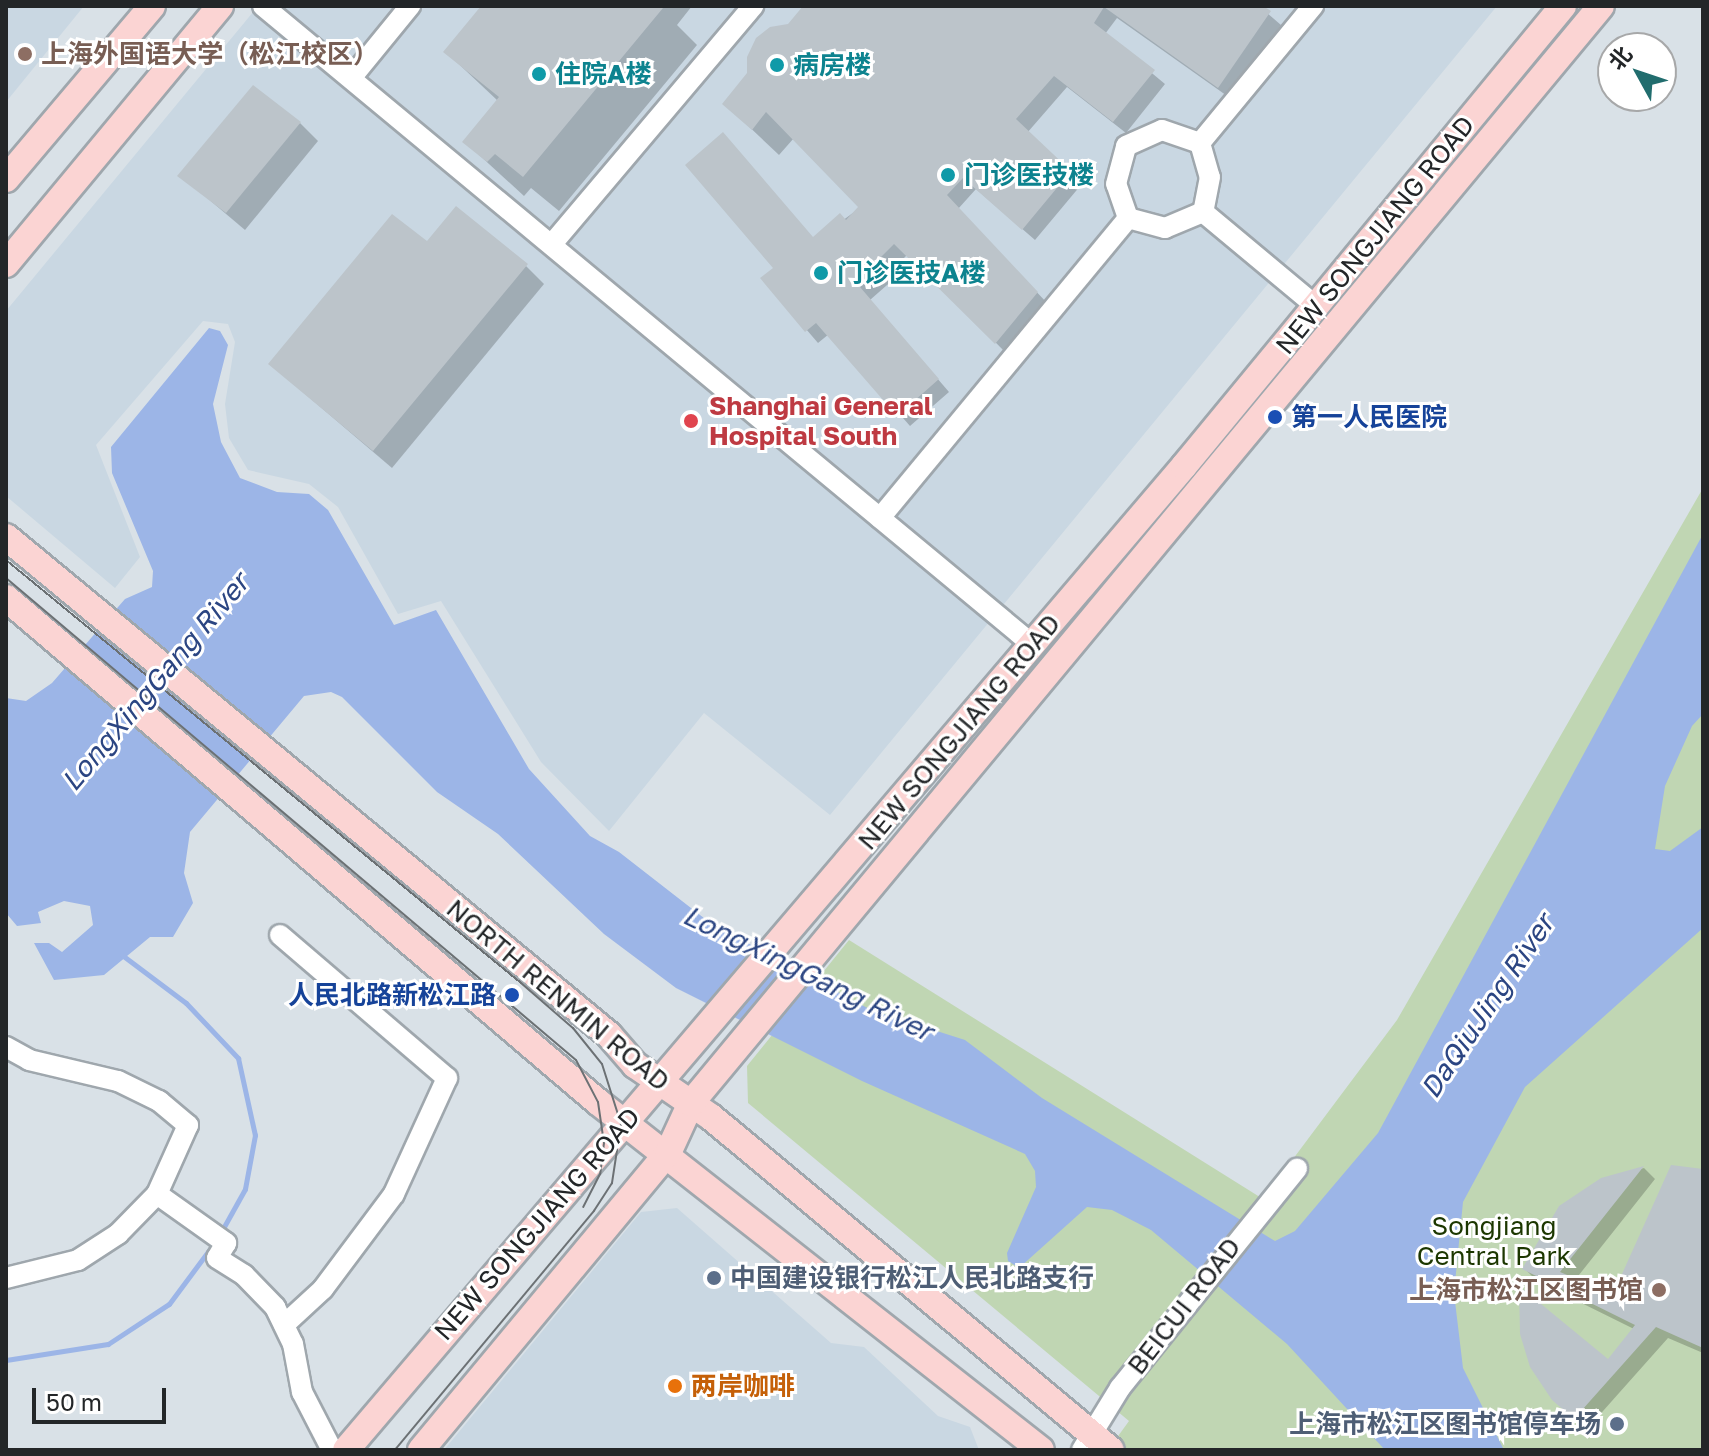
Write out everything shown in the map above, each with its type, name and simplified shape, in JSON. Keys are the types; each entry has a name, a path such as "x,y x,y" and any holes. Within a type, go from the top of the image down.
{"main road":[{"path":"6,179 152,6"},
{"path":"6,264 220,6"},
{"name":"NEW SONGJIANG ROAD","path":"346,1450 624,1120 776,950 1563,6"},
{"name":"NEW SONGJIANG ROAD","path":"421,1450 668,1153 691,1103 1601,6"},
{"name":"NORTH RENMIN ROAD","path":"6,537 660,1082 691,1103 1095,1445"},
{"name":"NORTH RENMIN ROAD","path":"6,598 624,1120 1041,1450"}],"street":[{"path":"263,6 1033,645"},
{"path":"352,77 410,6"},
{"path":"552,244 753,6"},
{"path":"1200,143 1313,6"},
{"path":"1128,218 1116,184 1126,146 1162,130 1200,143"},
{"path":"1200,143 1210,177 1203,212"},
{"path":"1203,212 1316,306"},
{"path":"1128,218 1165,228 1203,212"},
{"path":"880,518 1128,218"},
{"path":"280,935 447,1078 394,1194 323,1289 284,1325"},
{"path":"6,1047 29,1060 118,1081 159,1101 188,1125 157,1194 118,1234 78,1260 6,1278"},
{"name":"BEICUI ROAD","path":"1095,1445 1120,1388 1198,1286 1297,1169"},
{"path":"157,1194 218,1238 217,1258 244,1275 275,1307 284,1325 302,1392 332,1450"}],"shaded area":[{"name":"上海外国语大学（松江校区）","path":"6,6 84,6 6,102"},
{"name":"Shanghai General Hospital South","path":"258,6 1497,6 830,815 704,713 609,831 541,762 441,601 398,614 338,507 309,484 248,470 229,438 225,404 235,342 228,324 203,321 96,445 140,557 115,588 6,496 6,311"},
{"path":"677,1208 831,1343 864,1347 938,1416 970,1427 979,1450 444,1450 641,1212"}],"green space":[{"name":"Songjiang Central Park","path":"1703,488 1703,1450 1108,1450 1129,1421 748,1103 747,1066 849,940 1263,1199 1397,1020"}],"water":[{"path":"209,328 220,331 228,345 213,404 221,442 240,478 277,492 309,494 328,510 394,625 436,610 529,769 590,836 619,852 709,922 871,1010 965,1040 1042,1098 1275,1241 1295,1231 1378,1133 1703,534 1703,714 1692,726 1665,786 1655,849 1670,851 1703,827 1703,928 1525,1087 1463,1202 1454,1293 1463,1368 1504,1450 1385,1450 1287,1344 1151,1230 1112,1210 1087,1207 1019,1268 1008,1261 1007,1253 1036,1187 1035,1171 1025,1154 862,1081 676,988 604,934 498,834 437,792 342,697 331,692 304,696 190,832 184,873 193,903 173,937 150,937 104,975 54,980 34,943 49,943 62,952 93,925 90,906 64,901 38,912 41,923 17,926 6,913 6,698 26,701 52,683 125,599 152,587 153,571 112,473 111,447"}],"building":[{"name":"住院A楼","path":"481,6 663,8 523,177 495,154 487,162 462,142 499,97 443,52"},
{"name":"门诊医技楼","path":"803,6 1263,6 1271,11 1218,88 1104,7 1094,23 1155,70 1113,122 1054,76 1016,119 1071,171 1022,230 963,178 947,195 1038,292 995,344 894,244 879,259 885,265 860,287 939,379 897,416 816,323 805,332 760,278 773,268 685,165 723,132 813,237 840,213 846,220 858,207 766,112 752,130 722,104 747,73 747,57 756,38 770,27 788,24"},
{"path":"253,85 301,122 226,213 177,176"},
{"path":"456,206 528,264 373,451 268,364 392,214 427,241"},
{"name":"上海市松江区图书馆","path":"1671,1165 1703,1169 1703,1348 1656,1327 1574,1419 1552,1400 1530,1367 1520,1334 1519,1286 1608,1359 1635,1325 1522,1269 1559,1206 1601,1178 1644,1166 1560,1272 1613,1294"}],"waterway":[{"path":"122,955 186,1003 238,1058 255,1135 245,1189 220,1234"},
{"path":"6,1360 108,1344 169,1304 215,1242"}],"tram line":[{"path":"6,560 521,983 573,1028 602,1064 621,1124 612,1183 594,1211 395,1450"},
{"path":"6,578 576,1060 598,1102 604,1143 600,1174 583,1207"}],"place":[{"name":"上海外国语大学（松江校区）","path":"25,54"},
{"name":"病房楼","path":"777,65"},
{"name":"住院A楼","path":"539,74"},
{"name":"门诊医技楼","path":"948,175"},
{"name":"门诊医技A楼","path":"821,273"},
{"name":"第一人民医院","path":"1275,417"},
{"name":"Shanghai General Hospital South","path":"691,421"},
{"name":"人民北路新松江路","path":"512,995"},
{"name":"中国建设银行松江人民北路支行","path":"714,1278"},
{"name":"上海市松江区图书馆","path":"1659,1290"},
{"name":"两岸咖啡","path":"675,1386"},
{"name":"上海市松江区图书馆停车场","path":"1617,1424"}],"water label":[{"name":"LongXingGang River","path":"155,682"},
{"name":"LongXingGang River","path":"808,973"},
{"name":"DaQiuJing River","path":"1487,1006"}]}
